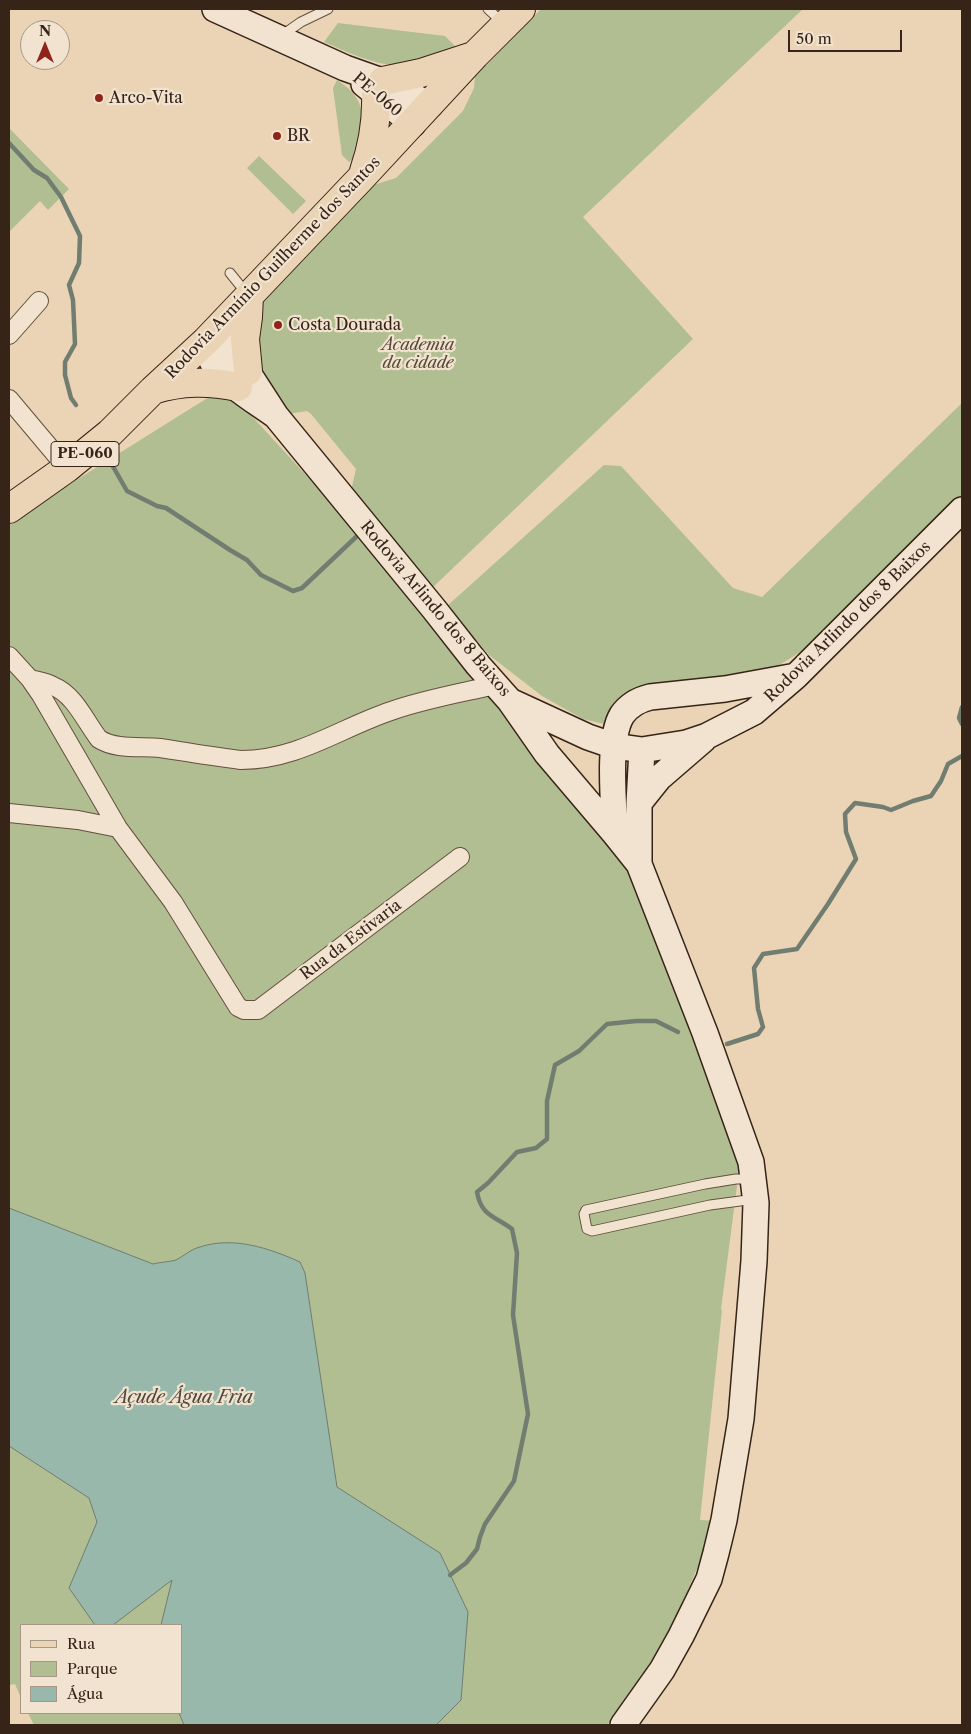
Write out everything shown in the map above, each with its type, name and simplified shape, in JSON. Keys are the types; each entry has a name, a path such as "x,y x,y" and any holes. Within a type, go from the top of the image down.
{"main road":[{"name":"PE-060","path":"215,9 268,37 345,68 421,114"},
{"name":"Rodovia Armínio Guilherme dos Santos","path":"9,509 67,468 110,433 206,340 421,114 474,55 505,14"},
{"path":"362,177 375,133 379,87 474,55"},
{"path":"153,390 178,383 222,384 243,379 249,296"},
{"name":"Rodovia Arlindo dos 8 Baixos","path":"206,340 210,357 215,366 243,379 276,416 502,693 588,737 614,746 642,750 686,742 707,736 754,712 796,676 962,510"},
{"path":"615,834 614,746 616,731 621,717 631,705 640,700 742,687 796,676"},
{"path":"502,693 547,754 639,864 708,1042 751,1162 754,1189 754,1261 741,1419 724,1520 709,1579 662,1670 624,1725"},
{"path":"639,803 658,778 707,736"},
{"path":"639,864 639,803 642,750"}],"street":[{"path":"9,335 39,301"},
{"path":"9,399 67,468"},
{"path":"9,656 30,678 41,695 118,828"},
{"path":"30,678 54,686 65,694 73,702 99,739 104,742 241,760 267,759 280,756 332,737 393,710 502,693"},
{"path":"9,813 78,820 118,828"},
{"name":"Rua da Estivaria","path":"118,828 173,902 238,1007 244,1010 258,1010 460,857"}],"lane":[{"path":"268,37 328,9"},
{"path":"230,273 249,296"},
{"path":"736,1179 754,1189 710,1205 592,1231 587,1229 584,1214 586,1210 736,1179"}],"green space":[{"name":"Academia da cidade","path":"541,9 803,9 583,217 693,339 430,590 350,495 356,469 311,414 307,411 282,415 268,393 248,339 264,294 354,191 396,178 463,111 474,88 475,77"},
{"path":"338,23 445,36 455,46 435,56 405,65 379,63 324,42"},
{"path":"337,80 355,95 362,112 359,153 349,162 342,155 333,88"},
{"path":"9,128 69,189 48,210 40,201 9,232"},
{"path":"259,156 306,201 293,214 247,168"},
{"path":"225,387 432,612 638,885 740,1163 721,1309 700,1520 717,1521 663,1649 607,1725 34,1725 28,1714 182,1714 182,1624 20,1624 20,1696 15,1684 9,1685 9,518 38,504"},
{"path":"962,403 962,499 813,644 773,669 616,705 604,724 583,719 542,696 489,655 447,606 604,465 621,466 733,588 762,597"}],"water":[{"name":"Açude Água Fria","path":"9,1208 153,1264 176,1260 200,1247 225,1243 238,1243 263,1248 300,1262 305,1273 337,1487 440,1553 468,1612 461,1700 436,1725 184,1725 179,1714 182,1714 182,1624 161,1624 172,1580 114,1624 94,1624 69,1588 97,1522 89,1498 9,1446"}],"waterway":[{"path":"9,143 34,170 47,178 61,197 80,236 79,263 69,285 73,300 75,344 65,362 65,375 71,398 76,405"},
{"path":"107,456 127,491 157,506 166,508 247,560 261,575 293,591 302,588 356,537"},
{"path":"962,707 959,718 962,724"},
{"path":"727,1044 758,1034 763,1027 758,1009 754,968 763,954 797,949 856,859 846,832 845,814 855,803 891,810 931,796 941,781 948,764 962,756"},
{"path":"450,1575 466,1563 477,1549 485,1524 514,1481 528,1414 513,1315 517,1253 512,1229 485,1211 477,1192 517,1152 536,1148 547,1139 547,1101 555,1065 579,1051 607,1024 656,1021 678,1032"}],"place":[{"name":"Arco-Vita","path":"99,98"},
{"name":"BR","path":"277,136"},
{"name":"Costa Dourada","path":"278,325"}]}
